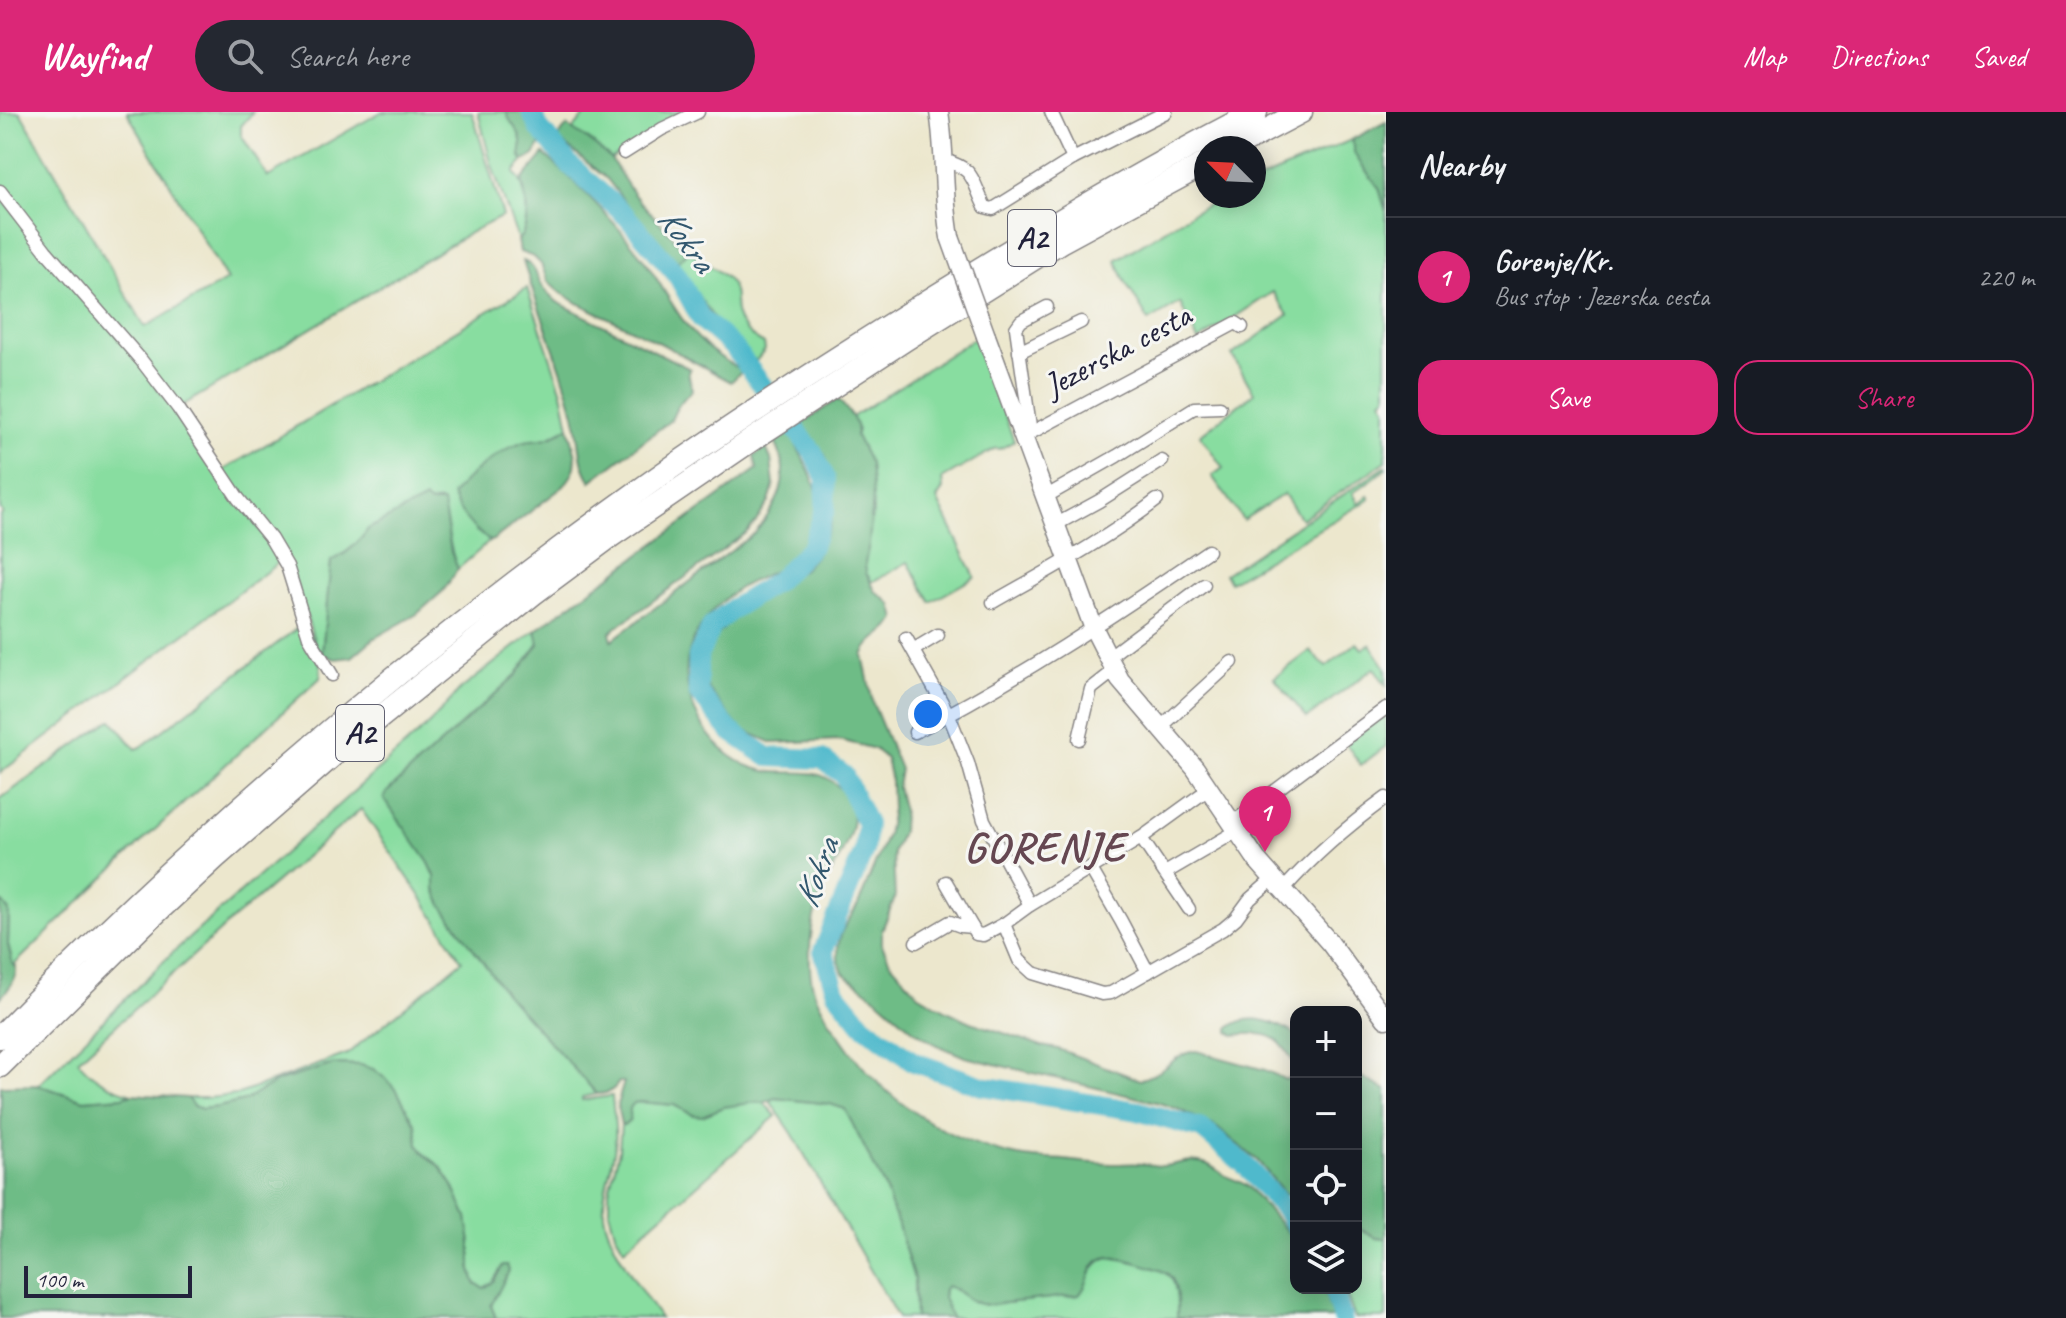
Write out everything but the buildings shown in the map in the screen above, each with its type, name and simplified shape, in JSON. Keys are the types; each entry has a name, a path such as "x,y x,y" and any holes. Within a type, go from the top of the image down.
{"highway":[{"name":"A2","path":"0,1066 144,924 331,757 533,594 747,430 978,270 1107,192 1256,112"},
{"path":"1256,136 1301,112"},
{"name":"A2","path":"819,382 1062,241 1194,170"},
{"name":"A2","path":"0,1037 82,954 331,730 515,582 637,492 747,430"}],"street":[{"path":"624,153 662,129 698,112"},
{"path":"1051,112 1073,159"},
{"path":"943,160 960,165 969,172 985,207 993,209 1073,159 1166,112"},
{"name":"Jezerska cesta","path":"940,115 943,193 950,237 1027,435 1055,525 1110,664 1129,692 1210,788 1234,827 1337,952 1386,1019"},
{"path":"0,191 46,251 141,360 178,408 238,498 271,539 287,566 309,637 332,675"},
{"path":"1027,435 1016,328 1021,321 1047,307"},
{"name":"Jezerska cesta","path":"1019,352 1081,322"},
{"name":"Jezerska cesta","path":"1027,435 1236,323 1242,327"},
{"path":"1045,497 1194,408 1220,407"},
{"path":"1055,525 1162,461"},
{"path":"993,602 1131,520 1157,500"},
{"path":"915,732 986,695 1094,629 1208,551"},
{"path":"1079,739 1091,689 1110,664 1204,585"},
{"path":"913,650 938,635"},
{"path":"906,638 949,715 968,763 984,820 1030,905"},
{"path":"1161,727 1232,662"},
{"path":"1165,873 1234,827 1386,708"},
{"path":"946,882 976,934 983,935 1141,838 1210,788"},
{"path":"1004,924 1019,960 1033,973 1102,994 1111,993 1223,929 1250,899 1302,869 1386,798"},
{"path":"1141,838 1189,909"},
{"path":"1091,869 1148,972"},
{"path":"916,942 950,922 972,927"}],"green space":[{"path":"0,112 20,112 145,327 227,280 127,112 253,112 241,126 241,135 268,177 381,112 472,112 503,216 180,407 0,189"},
{"path":"478,112 506,112 520,136 524,161 515,174 523,188 526,217 518,240 491,163"},
{"path":"506,112 522,112 542,142 534,155 524,161 520,155 520,136"},
{"path":"580,112 696,112 611,159 572,130 584,117"},
{"path":"1386,122 1386,211 1379,188 1354,153 1351,140"},
{"path":"567,126 611,159 634,195 689,251 676,263 607,179 557,138"},
{"path":"1351,140 1354,153 1379,188 1386,211 1386,396 1382,400 1386,406 1386,461 1301,519 1284,494 1243,520 1212,476 1223,468 1200,435 1254,393 1232,355 1288,315 1273,292 1198,341 1180,303 1149,321 1116,260 1202,208 1266,208 1266,177"},
{"path":"544,154 627,239 692,332 711,350 742,371 731,382 558,291 548,282 541,264 534,257 520,252 518,240 525,228 527,212 522,180"},
{"path":"0,196 132,353 282,560 0,773 0,516 3,513 0,509"},
{"path":"689,251 722,274 732,285 740,322 750,335 764,344 765,350 756,361 720,327 676,263"},
{"path":"523,261 533,269 543,287 557,302 690,369 692,390 671,420 591,481 583,463 566,385"},
{"path":"527,288 562,392 569,427 545,439 476,531 490,541 458,569 440,501 428,503 368,529 352,548 331,561 322,654 316,646 295,581 222,471"},
{"path":"976,337 1014,441 942,479 943,489 937,499 975,577 931,602 908,562 872,582 866,573 864,563 873,512 870,464 856,436 858,430 852,417"},
{"path":"838,399 854,421 856,436 870,464 873,497 866,573 876,592 892,604 896,619 863,655 873,704 900,769 897,787 903,811 902,831 893,852 895,898 882,930 882,945 890,962 918,994 947,1011 1140,1080 1181,1056 1196,1051 1265,1070 1286,1080 1290,1077 1290,1193 1286,1195 1257,1160 1215,1126 1156,1102 965,1057 935,1044 912,1029 843,973 838,958 842,931 858,905 887,835 892,809 886,759 875,749 839,740 773,743 743,730 708,688 703,672 717,635 764,593 803,570 818,553 830,526 834,507 832,478 825,455 802,424"},
{"path":"569,427 576,456 575,467 564,486 493,540 478,532 463,515 452,495 503,451 525,441 552,436"},
{"path":"790,432 809,470 817,492 813,526 801,547 785,564 740,588 709,616 691,646 687,683 691,701 709,735 737,760 768,771 817,774 838,786 848,799 852,810 849,835 820,896 810,941 813,987 830,1022 853,1055 888,1092 926,1120 970,1142 1035,1158 1162,1166 1200,1162 1244,1184 1290,1235 1290,1294 1325,1294 1333,1318 1177,1318 1176,1290 1169,1275 1140,1263 1108,1257 1094,1266 1079,1295 988,1305 974,1302 947,1286 943,1297 951,1318 915,1318 914,1279 898,1225 884,1186 845,1109 830,1104 775,1098 764,1103 724,1107 702,1116 674,1105 640,1102 634,1103 630,1108 630,1120 621,1125 617,1105 624,1082 619,1082 610,1091 597,1094 507,995 443,907 435,890 435,876 429,863 384,799 386,793 516,675 539,644 536,630 757,469 754,456 766,448 771,459 774,485 769,502 755,523 610,632 612,640 755,533 776,501 783,479 783,467 775,442"},
{"path":"1386,466 1353,493 1358,503 1368,496 1370,499 1230,582 1225,574"},
{"path":"425,499 428,503 443,503 451,552 458,569 443,591 417,614 373,639 352,657 335,659 322,654 331,561 352,548 368,529"},
{"path":"304,623 319,657 320,678 135,848 13,966 8,945 9,911 0,900 0,799 109,721 112,720 136,749 141,747"},
{"path":"536,630 539,643 516,675 386,793 429,863 435,876 435,890 507,995 597,1094 582,1097 582,1100 612,1096 615,1140 604,1197 604,1214 619,1253 660,1318 496,1318 491,1306 503,1265 493,1282 484,1288 475,1283 467,1218 453,1186 440,1166 418,1145 416,1125 397,1091 361,1065 334,1064 276,1082 244,1101 218,1107 202,1109 193,1106 187,1098 236,1095 347,1054 462,961 361,809 231,921 78,1060 102,1082 132,1094 84,1100 38,1085 170,955 428,725 460,690"},
{"path":"1357,643 1362,649 1370,644 1386,668 1386,685 1374,668 1307,718 1274,678 1310,651 1326,667"},
{"path":"1386,712 1386,746 1361,765 1346,744"},
{"path":"0,900 9,911 8,945 16,971 14,980 0,998"},
{"path":"1254,1019 1288,1030 1290,1057 1283,1046 1270,1036 1254,1033 1234,1035 1229,1028"},
{"path":"334,1064 361,1065 373,1069 397,1091 416,1125 418,1145 440,1166 467,1218 475,1283 484,1288 493,1282 503,1265 507,1265 509,1271 491,1306 496,1318 0,1318 1,1086 38,1085 84,1100 132,1094 187,1098 193,1106 202,1109 244,1101 276,1082"},
{"path":"1362,1077 1386,1090 1386,1239 1376,1238 1362,1230"},
{"path":"775,1098 830,1104 845,1109 884,1186 898,1225 914,1279 915,1318 898,1318 792,1133 770,1101"},
{"path":"755,1102 764,1103 776,1116 624,1249 615,1233 609,1211 609,1190 619,1151 621,1125 625,1125 634,1103 674,1105 693,1115"},
{"path":"1362,1230 1376,1238 1386,1239 1386,1318 1355,1318 1346,1294 1362,1294"},
{"path":"1108,1257 1144,1264 1169,1276 1176,1289 1177,1318 951,1318 943,1297 947,1285 974,1302 988,1305 1079,1295 1094,1268"}],"waterway":[{"name":"Kokra","path":"531,112 539,128 569,164 626,216 677,275 701,319 734,348 813,452 826,479 825,510 812,546 777,581 712,626 698,656 698,692 730,731 768,757 822,759 844,775 867,824 864,851 823,951 836,992 863,1025 914,1062 982,1086 1138,1111 1202,1129 1244,1164 1293,1222"},
{"name":"Kokra","path":"1335,1294 1342,1318"}],"place":[{"name":"Gorenje/Kr.","path":"1265,852"}],"district":[{"name":"GORENJE","path":"1045,847"}]}
